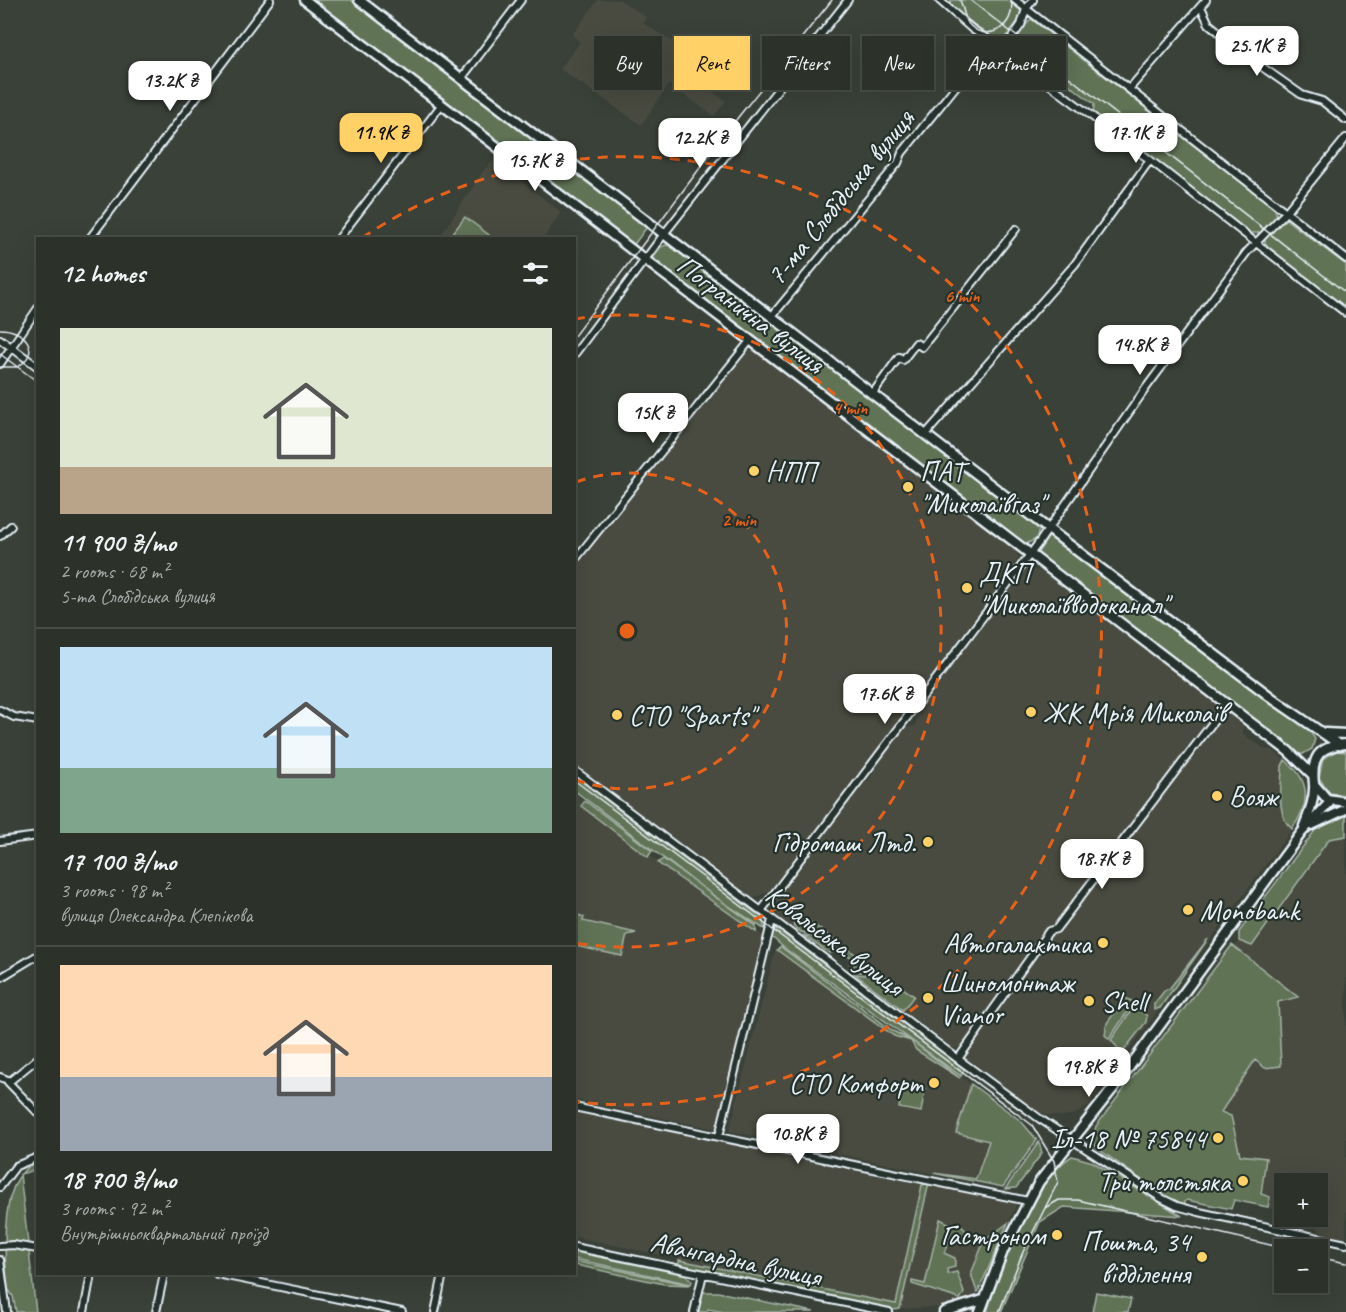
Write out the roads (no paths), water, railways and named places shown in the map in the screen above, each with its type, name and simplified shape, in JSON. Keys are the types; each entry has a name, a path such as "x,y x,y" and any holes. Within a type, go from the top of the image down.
{"main road":[{"name":"Погранична вулиця","path":"305,0 749,342 1288,752 1312,774"},
{"name":"Погранична вулиця","path":"359,0 1047,528 1319,732 1344,745"},
{"path":"1319,732 1346,734"},
{"path":"1302,832 1310,808 1314,784 1312,774 1318,755 1330,747 1344,745"},
{"path":"1314,784 1323,796 1331,801 1345,804"},
{"path":"980,1312 1028,1201 1051,1164 1119,1081 1302,832 1331,801"},
{"path":"1302,832 1345,804"},
{"path":"944,1312 984,1300"}],"street":[{"path":"91,237 270,0"},
{"path":"461,79 521,0"},
{"path":"576,352 664,234 848,0"},
{"path":"939,0 983,36"},
{"path":"1015,0 1346,259"},
{"name":"7-ма Слобідська вулиця","path":"1012,36 1033,0"},
{"path":"1130,88 1206,0"},
{"path":"1201,7 1209,24 1265,69 1302,95 1322,101 1346,120"},
{"name":"7-ма Слобідська вулиця","path":"772,316 898,163 902,153 953,90"},
{"path":"1057,90 1346,313"},
{"path":"340,237 442,104"},
{"path":"761,911 1029,555 1141,399 1146,388 1247,252 1286,212 1346,138"},
{"path":"926,435 1075,264 1150,160"},
{"path":"873,393 899,357 903,360 916,343 922,347 1016,229"},
{"path":"0,364 36,311"},
{"path":"0,339 36,366"},
{"path":"576,558 749,342"},
{"path":"0,536 11,526"},
{"path":"958,1059 1049,931 1056,929 1226,705"},
{"path":"0,710 14,717 36,721"},
{"name":"Ковальська вулиця","path":"576,772 958,1059 1072,1139 1177,1206 1346,1244"},
{"path":"0,841 36,836"},
{"path":"719,1136 772,920"},
{"path":"0,978 36,956"},
{"path":"8,1082 36,1060"},
{"path":"0,1077 8,1082 36,1111"},
{"path":"576,1107 1028,1201"},
{"path":"0,1187 3,1174 36,1158"},
{"path":"0,1246 14,1245 36,1249"},
{"name":"Авангардна вулиця","path":"576,1247 889,1312"},
{"path":"0,1260 7,1312"},
{"path":"694,1312 703,1274"},
{"path":"84,1312 91,1275"},
{"path":"156,1312 164,1275"},
{"path":"222,1275 402,1312"},
{"path":"435,1312 443,1275"}],"tram line":[{"path":"576,333 739,116 832,0"},
{"path":"960,0 968,23 975,29 991,33 1005,25 1012,10 1011,0"},
{"path":"970,0 1346,293"},
{"path":"0,329 9,330 23,337 30,348 29,354 18,367 0,367"},
{"path":"0,354 36,381"},
{"path":"576,782 1032,1125 1054,1161 1058,1182 1023,1252 999,1312"},
{"path":"1045,1208 1059,1200 1078,1200 1274,1246"},
{"path":"1328,1259 1346,1263"}],"place":[{"name":"НПП","path":"754,471"},
{"name":"ПАТ \"Миколаївгаз\"","path":"908,487"},
{"name":"ДКП \"Миколаївводоканал\"","path":"967,588"},
{"name":"ЖК Мрія Миколаїв","path":"1031,712"},
{"name":"СТО \"Sparts\"","path":"617,715"},
{"name":"Вояж","path":"1217,796"},
{"name":"Гідромаш Лтд.","path":"928,842"},
{"name":"Monobank","path":"1188,910"},
{"name":"Автогалактика","path":"1103,943"},
{"name":"Шиномонтаж Vianor","path":"928,998"},
{"name":"Shell","path":"1089,1001"},
{"name":"СТО Комфорт","path":"934,1083"},
{"name":"Іл-18 № 75844","path":"1218,1138"},
{"name":"Три толстяка","path":"1243,1181"},
{"name":"Гастроном","path":"1057,1235"},
{"name":"Пошта, 34 відділення","path":"1202,1257"}]}
